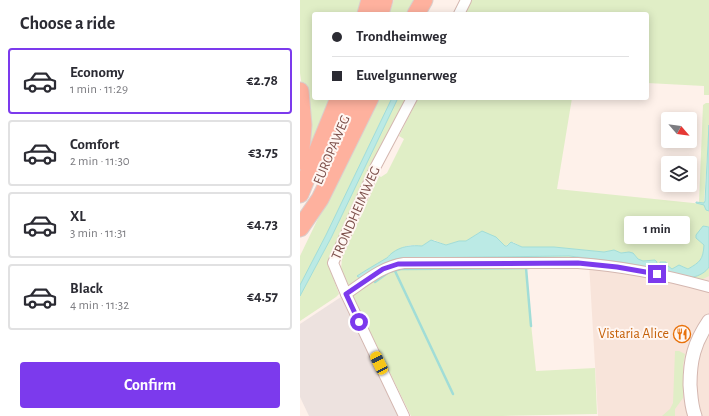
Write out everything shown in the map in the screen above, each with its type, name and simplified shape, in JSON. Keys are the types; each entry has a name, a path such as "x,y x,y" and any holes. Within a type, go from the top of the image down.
{"highway":[{"path":"367,12 370,0"},
{"path":"381,12 384,0"},
{"path":"417,12 424,0"},
{"path":"300,91 303,125 300,160"},
{"name":"EUROPAWEG","path":"300,194 338,100"},
{"name":"EUROPAWEG","path":"300,222 320,178 351,100"},
{"path":"300,228 320,199 369,100"}],"street":[{"path":"459,12 466,0"},
{"name":"TRONDHEIMWEG","path":"404,416 332,263 376,166 411,100"},
{"path":"346,294 383,269 404,263 586,263 626,268 709,286"},
{"path":"694,416 690,373 692,356 699,337 709,321"}],"shaded area":[{"path":"589,263 709,276 709,416 598,416"},
{"path":"347,293 406,416 309,416 300,397 300,324"}],"green space":[{"path":"300,0 365,0 362,12 312,12 312,100 333,100 300,175 304,155 305,107 300,73"},
{"path":"394,0 418,0 412,12 390,12"},
{"path":"472,0 709,0 709,95 704,95 704,86 649,83 649,12 465,12"},
{"path":"375,100 391,100 326,235 300,285 300,256"},
{"path":"397,100 406,100 329,266 339,294 300,321 300,296 331,238"},
{"path":"417,100 572,100 557,189 705,205 705,209 709,211 709,227 708,226 696,238 704,245 703,254 700,260 688,269 682,266 677,266 672,269 660,262 660,266 664,271 707,270 709,267 709,276 697,280 626,266 402,261 349,286 341,270 342,257 379,176 381,177 387,173 404,139 399,136","holes":["480,232 498,240 505,246 513,242 522,247 554,247 604,252 614,250 621,253 633,253 638,259 643,261 655,260 654,268 569,256 401,258 393,259 357,277 399,249 413,245 422,246 434,240 446,245 459,241 466,241"]},
{"path":"709,103 709,125 704,203 699,202 703,105"},
{"path":"403,267 525,267 536,371 595,368 597,414 411,416 352,295 388,270"},
{"path":"675,351 685,354 683,366 683,398 675,409 675,416 662,416 670,409 673,403"}],"water":[{"path":"391,100 397,100 331,238 300,296 300,285 326,235"},
{"path":"709,125 709,211 706,210 704,205 696,202 704,203 705,201"},
{"path":"703,226 709,227 709,267 706,271 698,276 689,277 680,276 660,266 660,262 666,262 672,269 679,265 688,269 698,262 702,257 704,245 696,238 696,235"},
{"path":"482,231 496,237 505,246 511,242 522,247 554,247 604,252 614,250 621,253 633,253 638,259 643,261 655,260 657,262 654,268 569,256 401,258 385,263 360,278 357,276 403,247 422,246 431,240 446,245 459,241 466,241"}],"waterway":[{"path":"526,268 531,326"},
{"path":"375,282 389,272 401,269 529,268"},
{"path":"395,271 453,394"}],"place":[{"name":"Vistaria Alice","path":"682,334"}],"route":[{"path":"359,322 346,294 383,269 404,263 578,263 626,268 657,274"}]}
